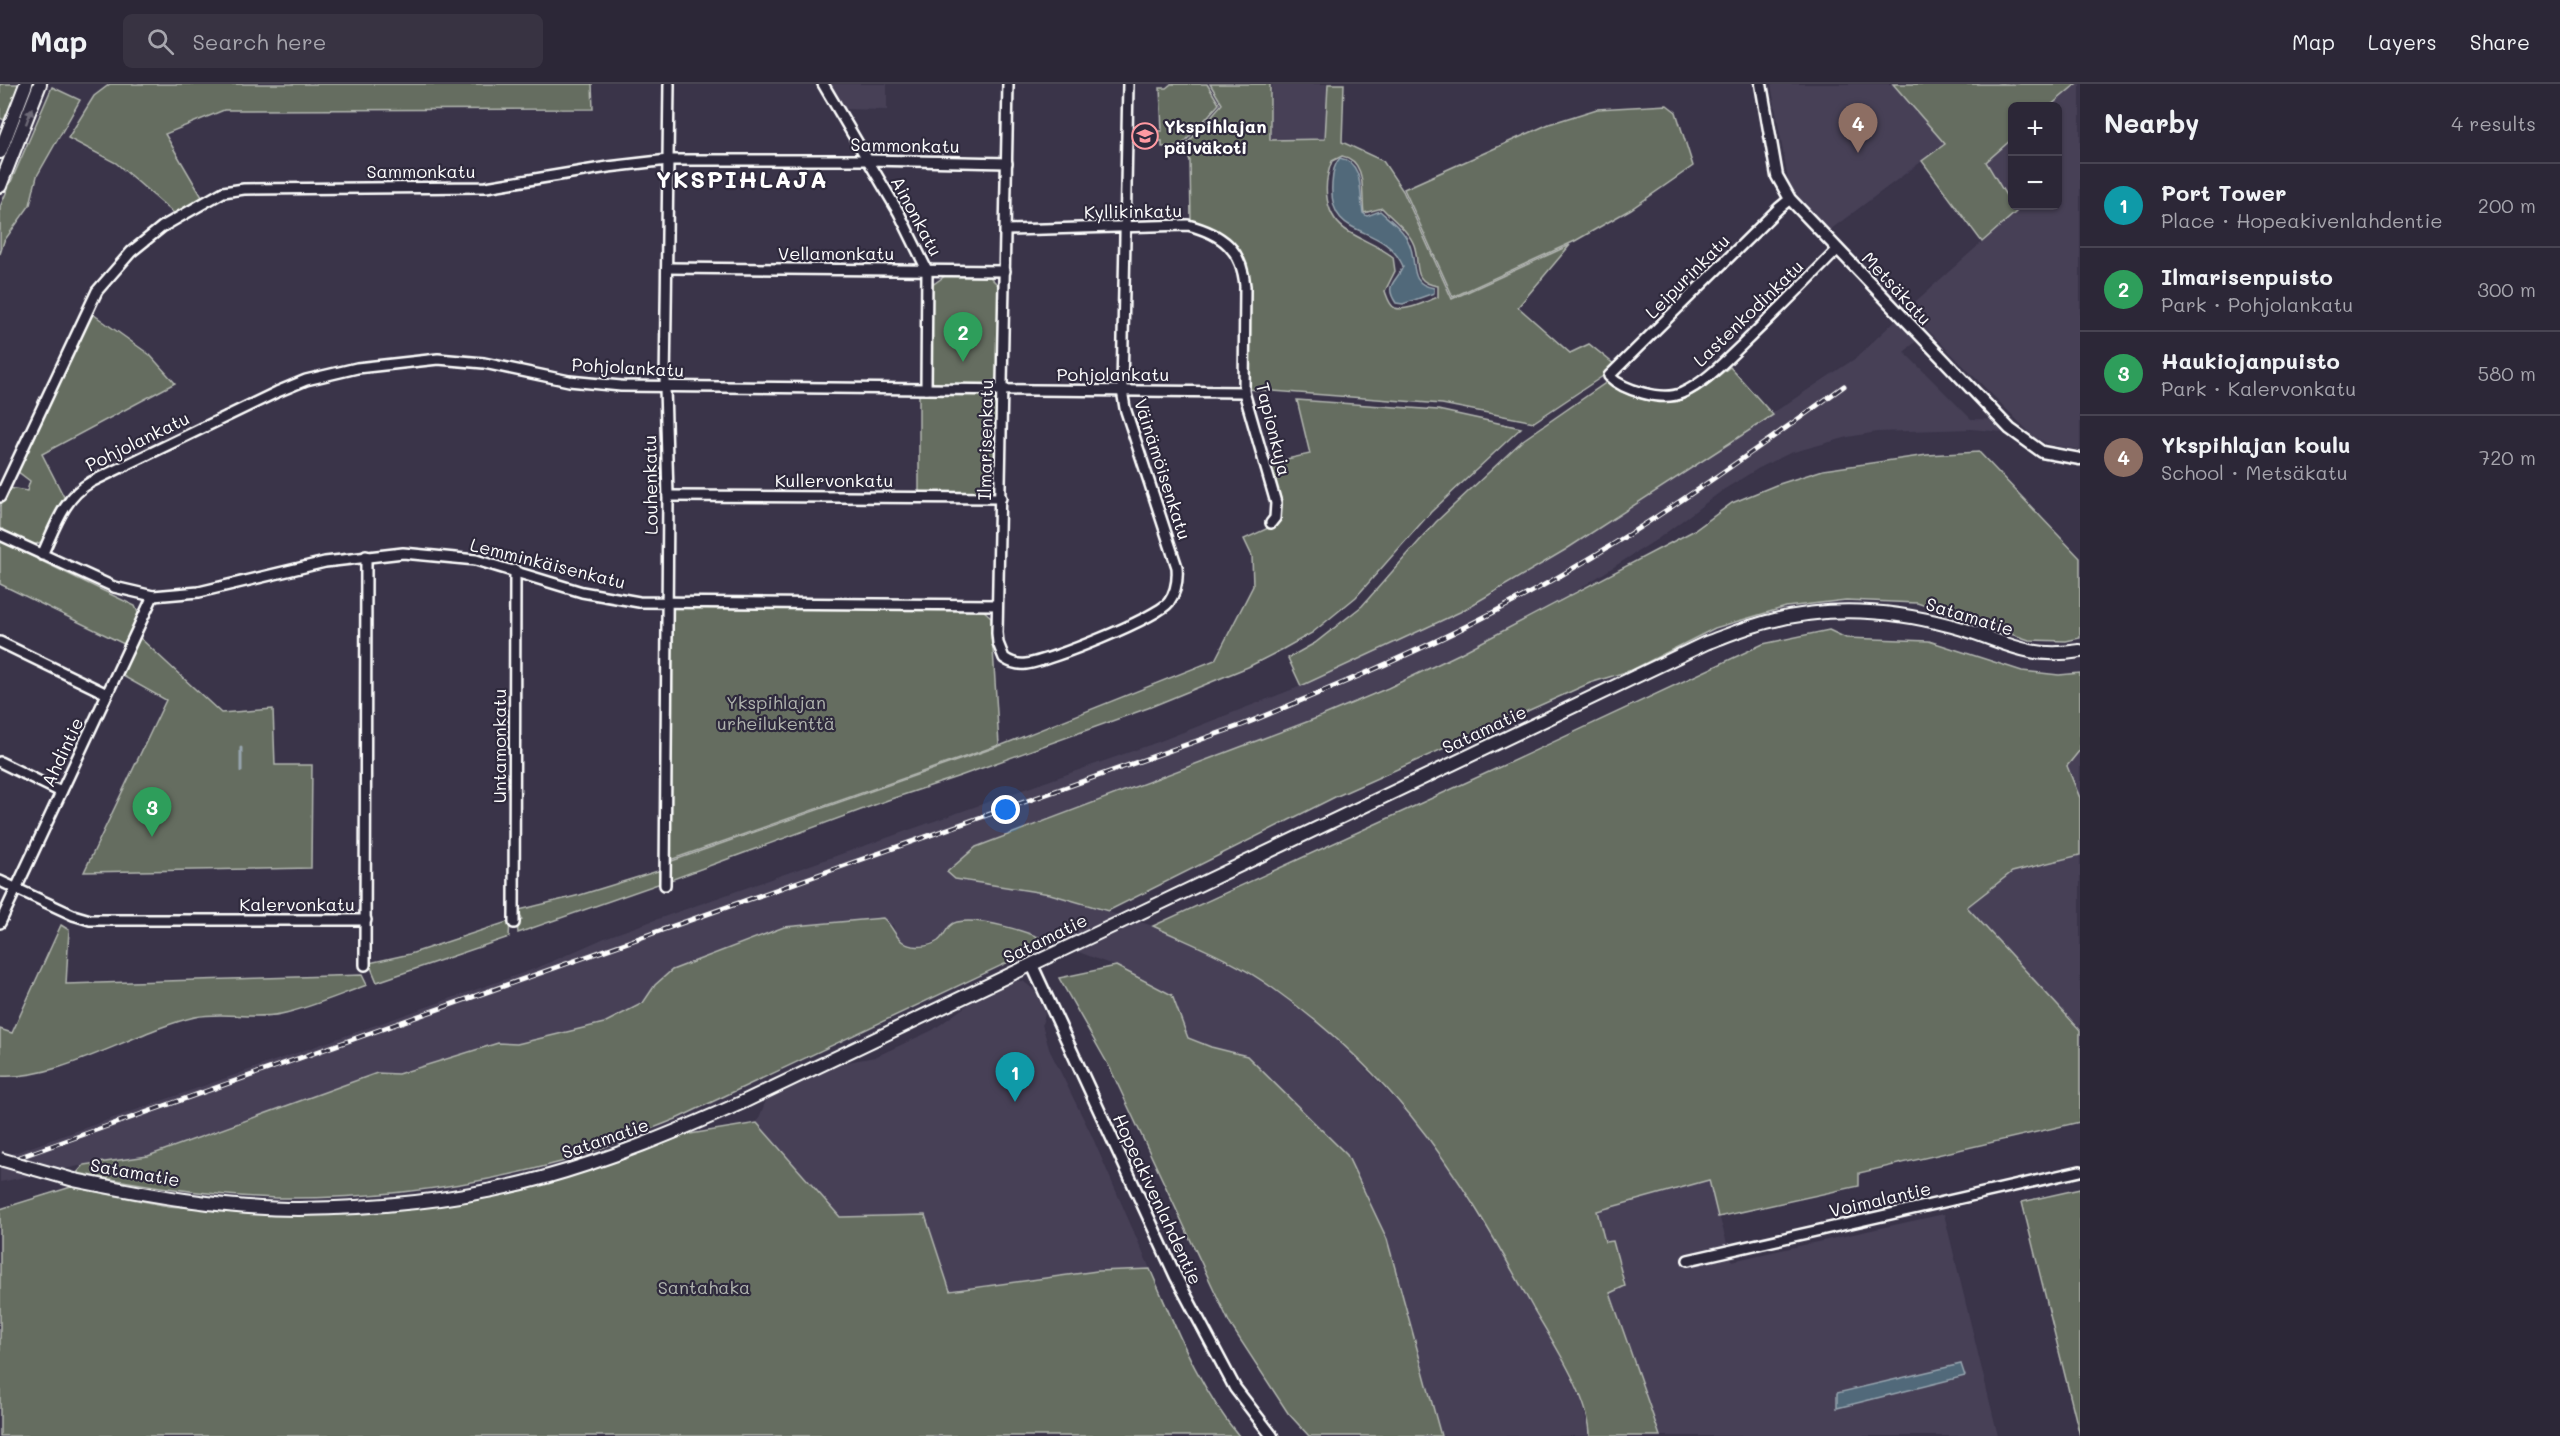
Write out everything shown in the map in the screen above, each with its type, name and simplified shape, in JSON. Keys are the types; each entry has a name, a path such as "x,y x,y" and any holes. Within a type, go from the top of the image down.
{"main road":[{"path":"0,152 26,84"},
{"path":"0,186 40,84"},
{"name":"Satamatie","path":"0,1159 74,1180 153,1196 297,1209 356,1207 428,1200 539,1179 621,1153 682,1129 1032,965 1706,643 1770,621 1823,612 1896,614 1961,628 2024,651 2043,653 2080,651"}],"street":[{"name":"Louhenkatu","path":"665,885 668,496 665,387 669,84"},
{"name":"Ainonkatu","path":"823,84 899,213 927,270"},
{"name":"Ilmarisenkatu","path":"1000,652 997,604 1008,84"},
{"name":"Väinämöisenkatu","path":"1000,652 1004,658 1018,665 1043,660 1145,619 1168,603 1175,591 1178,578 1177,567 1131,428 1122,390 1128,84"},
{"name":"Metsäkatu","path":"1761,84 1777,176 1790,200 2018,436 2042,452 2080,459"},
{"name":"Sammonkatu","path":"0,497 97,291 112,271 149,236 210,198 224,192 244,189 486,187 608,167 668,160 1007,163"},
{"name":"Leipurinkatu","path":"1609,376 1779,208 1790,200"},
{"name":"Kyllikinkatu","path":"1006,230 1188,225 1202,229 1234,251 1244,269"},
{"name":"Lastenkodinkatu","path":"1609,376 1615,382 1633,391 1660,395 1680,394 1725,361 1838,249"},
{"name":"Vellamonkatu","path":"667,268 1005,271"},
{"name":"Tapionkuja","path":"1244,269 1244,392 1276,502 1275,518 1270,523"},
{"path":"926,389 927,270"},
{"name":"Pohjolankatu","path":"42,555 67,503 81,488 277,392 330,373 406,361 438,359 484,363 590,384 665,387 1244,392"},
{"name":"Kullervonkatu","path":"668,496 1000,498"},
{"name":"Lemminkäisenkatu","path":"0,535 114,587 153,596 199,592 295,567 403,553 476,560 590,593 666,604 997,604"},
{"name":"Kalervonkatu","path":"0,880 73,915 90,920 366,920 366,556"},
{"name":"Untamonkatu","path":"514,923 515,570"},
{"name":"Ahdintie","path":"0,923 153,596"},
{"path":"0,642 107,694"},
{"path":"0,762 61,792"},
{"path":"365,965 366,920"},
{"name":"Hopeakivenlahdentie","path":"1032,965 1176,1277 1236,1388 1272,1436"},
{"name":"Voimalantie","path":"1688,1260 2080,1171"}],"shaded area":[{"path":"830,84 887,84 887,110 843,109"},
{"path":"1272,84 1327,84 1324,138 1270,140"},
{"path":"1771,84 1893,84 1945,144 1827,232 1789,185"},
{"path":"2076,84 2080,84 2080,450 2050,445 2034,437 1907,309 2016,212 2015,210 2062,210 2062,102 2055,102"},
{"path":"2008,143 2008,198 1986,162"},
{"path":"1901,315 1921,337 1904,352 1971,419 2002,420 2014,433 1971,429 1877,432 1848,437 1790,453 1759,468 1723,490 1659,538 1557,603 1459,654 1317,718 976,847 947,872 955,879 1051,894 1153,926 1223,958 1273,988 1335,1037 1411,1116 1453,1174 1519,1282 1564,1363 1582,1402 1590,1436 1441,1436 1433,1413 1247,1056 1211,1047 1188,1038 1172,995 1115,966 1032,934 980,923 947,928 939,940 917,947 904,944 896,935 893,925 855,921 784,927 655,985 643,1003 604,1023 517,1044 498,1043 398,1074 377,1073 148,1156 84,1165 0,1182 0,1158 537,968 607,937 1158,742 1301,686 1460,612 1564,551 1856,358"},
{"path":"2080,750 2080,798 2067,766"},
{"path":"2080,855 2080,1030 1966,907 2012,872"},
{"path":"1010,981 1023,981 1034,990 1040,1001 1045,1014 1042,1024 1049,1049 1091,1134 1150,1269 1097,1271 950,1291 925,1216 840,1217 757,1123 767,1098 815,1074 842,1063 875,1057 933,1030 974,1000"},
{"path":"1709,1180 1732,1261 1944,1214 1998,1436 1660,1436 1610,1292 1625,1286 1612,1241 1605,1242 1597,1211"}],"green space":[{"path":"0,84 20,84 4,120 0,118"},
{"path":"110,84 592,84 593,109 224,110 165,134 202,197 175,214 116,163 68,138 94,96"},
{"path":"1171,84 1207,84 1219,104 1181,146 1162,147 1162,141 1153,141 1153,131 1162,131 1160,88 1166,88"},
{"path":"1210,84 1270,84 1270,140 1325,139 1328,84 1344,84 1342,142 1383,161 1403,191 1452,299 1570,245 1518,307 1570,353 1589,344 1615,365 1603,376 1534,422 1442,404 1247,389 1250,283 1248,271 1244,260 1231,243 1214,230 1191,221 1190,161 1185,146 1222,104","holes":["1342,156 1350,159 1360,171 1364,213 1382,208 1404,230 1414,245 1420,276 1423,281 1438,286 1438,297 1411,307 1400,309 1393,307 1385,291 1395,271 1393,257 1349,232 1334,218 1327,200 1329,171 1332,161"]},
{"path":"1893,84 2076,84 2055,102 2008,102 2008,143 1986,162 2008,199 2008,210 2016,212 1982,242 1922,161 1945,144"},
{"path":"52,87 80,100 37,176 30,205 4,241 0,254 0,207"},
{"path":"1667,105 1676,112 1693,166 1631,209 1575,241 1453,297 1404,189 1549,124 1597,109"},
{"path":"945,276 990,277 999,286 997,378 988,385 935,385 930,379 931,286"},
{"path":"90,312 150,355 175,383 42,454 64,497 43,541 34,545 0,530 0,506 9,488 27,491 30,481 17,471"},
{"path":"1730,367 1773,415 1565,550 1460,612 1301,686 1288,658 1315,643 1362,606 1436,522 1523,440 1607,382 1631,396 1650,401 1669,402 1692,395"},
{"path":"919,394 988,395 997,402 994,493 919,492"},
{"path":"1297,400 1438,410 1521,428 1431,512 1356,597 1312,633 1283,649 1248,667 1148,708 668,881 669,862 1002,745 1215,660 1253,586 1252,556 1244,539 1273,526 1278,518 1268,463 1310,454"},
{"path":"1979,452 2080,558 2080,638 2066,641 2029,640 1917,603 1846,600 1786,607 1715,628 1632,670 1590,683 1335,797 1108,911 1050,894 955,879 947,872 976,847 1317,718 1388,688 1459,654 1695,530 1732,503 1776,485 1823,470 1927,455"},
{"path":"0,541 135,606 139,615 124,644 0,584"},
{"name":"Ykspihlajan urheilukenttä","path":"671,608 983,610 991,617 999,745 670,860"},
{"path":"1829,630 1846,638 1929,641 2022,671 2059,675 2080,673 2080,750 2067,766 2080,798 2080,855 2012,872 1967,907 2080,1030 2080,1122 1859,1173 1859,1186 1718,1217 1709,1180 1597,1211 1605,1242 1613,1241 1625,1286 1610,1293 1660,1436 1590,1436 1584,1405 1559,1353 1476,1209 1445,1161 1411,1116 1347,1048 1293,1003 1260,979 1231,962 1153,926 1763,644"},
{"path":"139,637 221,713 273,709 275,765 312,765 311,868 84,872 166,700 121,675"},
{"path":"661,870 661,883 518,933 517,922 522,920 519,910 580,895"},
{"path":"883,918 900,940 916,946 934,943 954,923 967,921 1005,926 1051,942 676,1119 590,1152 527,1171 420,1190 312,1198 251,1197 201,1192 77,1173 84,1165 148,1156 377,1073 398,1074 498,1043 517,1044 604,1023 643,1003 655,985 672,970 784,927"},
{"path":"510,921 509,937 377,982 369,963 410,954"},
{"path":"61,925 69,930 66,984 362,975 367,985 314,1005 281,1014 195,1017 73,1063 24,1075 0,1076 0,1029 12,1033"},
{"path":"1116,966 1172,995 1188,1038 1211,1047 1247,1056 1347,1155 1387,1239 1441,1436 1309,1436 1288,1413 1230,1324 1110,1068 1059,978"},
{"name":"Santahaka","path":"757,1123 840,1217 925,1215 950,1291 1097,1271 1150,1269 1200,1377 1239,1436 0,1436 0,1209 71,1187 168,1206 288,1215 563,1178 625,1158 684,1135"},
{"path":"2080,1189 2080,1436 2022,1202"}],"water":[{"path":"1340,158 1354,166 1357,173 1363,213 1367,216 1380,211 1400,230 1407,238 1412,250 1417,277 1426,286 1434,288 1434,293 1403,304 1396,303 1392,297 1391,287 1403,266 1394,252 1382,242 1347,224 1338,215 1333,203 1333,174"},
{"path":"1961,1364 1965,1376 1837,1408 1837,1393"}],"waterway":[{"path":"241,748 241,771"}],"railway":[{"path":"0,1164 1242,725 1306,699 1463,628 1585,561 1716,477 1844,386"}],"place":[{"name":"Ykspihlajan päiväkoti","path":"1145,136"},
{"name":"Ykspihlajan koulu","path":"1858,153"},
{"name":"Ilmarisenpuisto","path":"963,362"},
{"name":"Haukiojanpuisto","path":"152,837"},
{"name":"Port Tower","path":"1015,1102"}],"district":[{"name":"YKSPIHLAJA","path":"742,178"}]}
